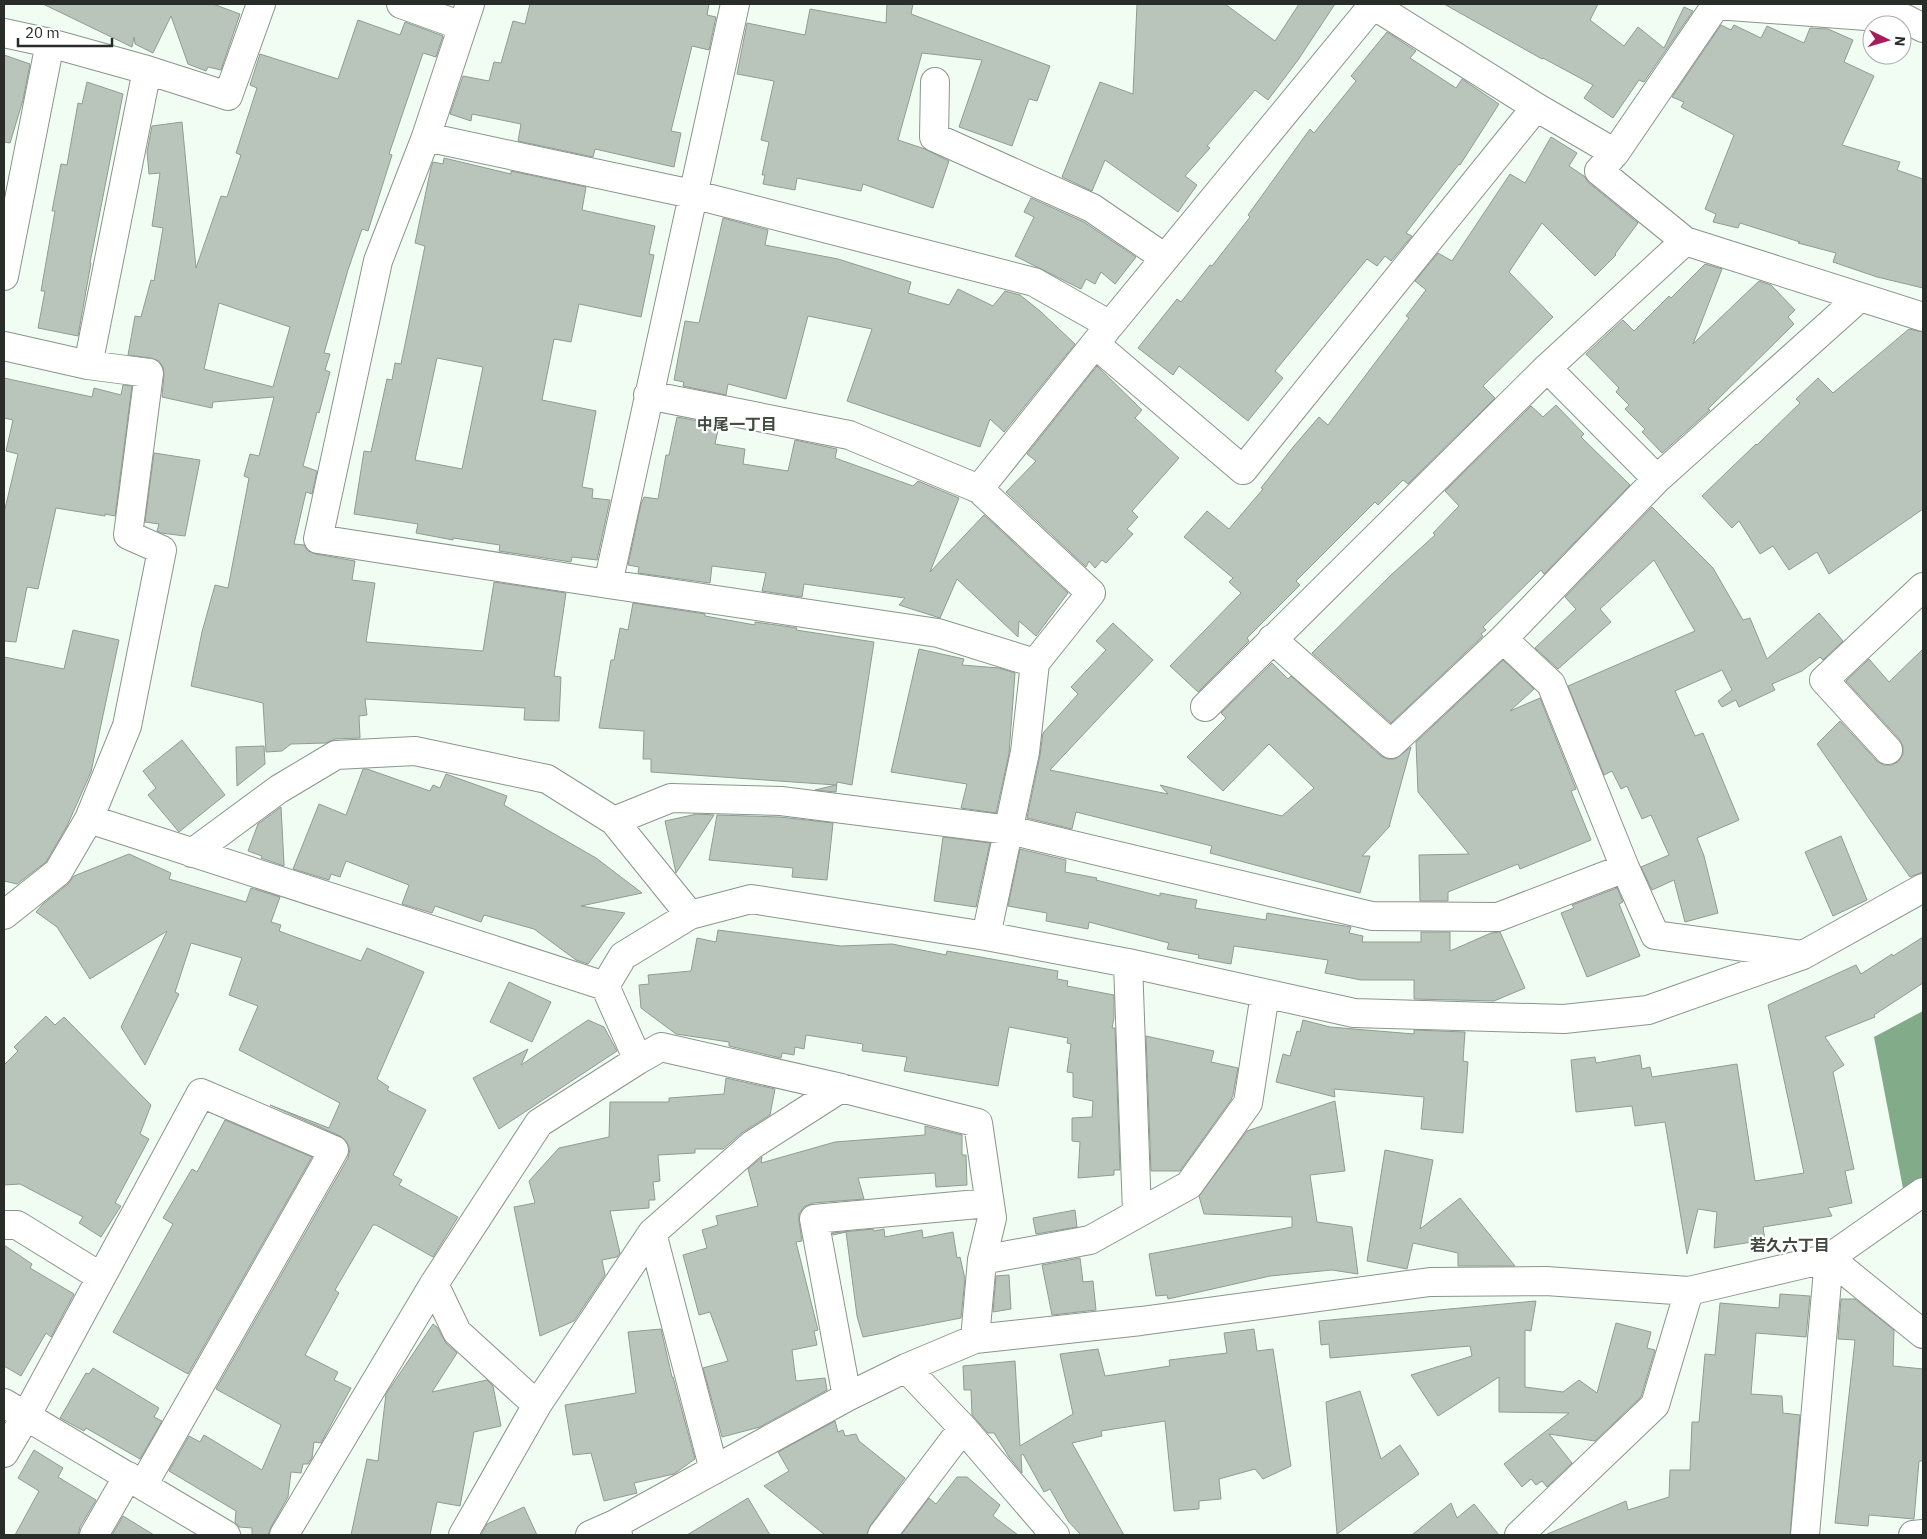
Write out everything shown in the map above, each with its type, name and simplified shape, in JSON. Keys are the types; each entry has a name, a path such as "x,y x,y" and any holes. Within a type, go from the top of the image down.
{"street":[{"path":"4,33 50,43 147,70 228,96 261,4"},
{"path":"402,4 466,15 426,137 378,261 318,539 938,633 1035,663"},
{"path":"608,584 735,4"},
{"path":"979,488 1372,4 1536,107 1614,153"},
{"path":"1923,28 1906,19 1716,4 1614,153 1599,171 1685,241 1923,317"},
{"path":"4,276 50,43"},
{"path":"88,365 147,70"},
{"path":"935,82 934,137 1092,208 1165,258"},
{"path":"426,137 692,194 1034,282 1103,335 1243,470 1536,107"},
{"path":"1205,707 1547,368 1685,241"},
{"path":"1272,639 1391,744 1503,639 1657,479 1860,297"},
{"path":"4,346 88,365 149,373 128,535 162,550 127,726 90,819 58,872 4,915"},
{"path":"1547,368 1657,479"},
{"path":"648,395 849,435 979,488 1090,593 1035,663 1025,752 986,936"},
{"path":"1888,750 1824,680 1923,587"},
{"path":"1503,639 1551,684 1625,868 1655,935 1803,955"},
{"path":"192,853 279,789 336,755 414,751 547,779 614,821 690,916"},
{"path":"614,821 671,798 781,801 1009,830 1372,916 1498,917 1625,868"},
{"path":"90,819 605,986 638,1060"},
{"path":"605,986 623,956 690,916 751,899 986,936 1128,963 1354,1013 1564,1019 1648,1010 1803,955 1923,888"},
{"path":"1128,963 1137,1213"},
{"path":"982,1260 1090,1240 1189,1185 1248,1103 1265,994"},
{"path":"284,1535 434,1284 540,1123 638,1060 661,1048 841,1088 978,1123 992,1218 982,1260 975,1339"},
{"path":"463,1535 537,1405 652,1233 752,1145 841,1088"},
{"path":"4,1454 15,1410 101,1278 201,1093 334,1150 135,1480 94,1535"},
{"path":"590,1535 617,1530 714,1470 847,1397 906,1368 975,1339 1141,1321 1430,1282 1546,1281 1689,1291 1829,1258 1923,1192"},
{"path":"847,1397 814,1219 989,1203"},
{"path":"4,1225 17,1225 101,1278"},
{"path":"652,1233 714,1470"},
{"path":"1829,1258 1923,1334"},
{"path":"1805,1535 1829,1258"},
{"path":"434,1284 457,1332 537,1405"},
{"path":"1534,1529 1655,1405 1689,1291"},
{"path":"906,1368 963,1428 1055,1535"},
{"path":"15,1410 226,1535"},
{"path":"882,1535 963,1428"},
{"path":"1913,1535 1923,1534"}],"shaded area":[{"path":"1923,1011 1923,1188 1906,1204 1874,1037"}],"building":[{"path":"43,4 213,4 240,14 221,70 208,67 206,71 188,64 171,16 153,53 135,44 134,37 132,47"},
{"path":"530,4 709,4 707,15 716,17 709,50 692,46 671,131 681,133 674,167 595,149 593,157 518,141 521,124 472,114 471,121 450,114 463,76 489,81 494,62 501,63 513,21 525,24"},
{"path":"887,4 913,4 911,14 1050,66 1037,101 1029,99 1012,146 959,127 982,60 922,53 898,140 925,149 949,161 933,208 863,184 861,191 797,178 795,190 763,184 765,175 762,175 769,142 761,140 774,81 737,74 747,23 805,35 810,9 886,23"},
{"path":"1137,4 1225,4 1275,41 1299,4 1335,4 1298,60 1268,100 1255,90 1207,146 1210,148 1185,176 1197,185 1178,212 1105,160 1092,191 1062,177 1100,82 1133,94"},
{"path":"1444,4 1598,4 1590,20 1624,46 1638,27 1664,48 1684,7 1693,11 1644,82 1639,80 1613,118 1584,98 1593,85 1542,59"},
{"path":"358,20 400,35 405,22 443,36 436,57 423,53 389,154 392,155 368,231 362,229 348,270 324,353 330,354 325,370 330,372 303,466 317,471 312,494 306,492 294,544 304,545 308,551 316,554 355,561 352,580 375,583 366,642 483,651 494,582 566,593 554,676 561,677 559,721 524,720 525,708 365,699 367,715 359,716 360,738 335,739 326,743 291,744 282,751 266,752 263,703 191,686 202,632 215,585 228,588 249,478 244,476 250,454 259,456 274,397 213,402 212,408 162,397 164,375 163,367 159,361 128,355 135,316 141,317 151,280 154,281 163,228 152,226 160,173 149,174 147,152 152,126 182,122 196,268 221,196 227,197 241,155 236,153 257,88 250,85 260,54 338,79","holes":["219,303 290,327 273,387 204,369"]},
{"path":"1721,25 1731,30 1734,25 1761,38 1767,26 1804,43 1810,28 1828,29 1853,40 1844,62 1874,76 1842,145 1900,162 1897,170 1923,179 1923,288 1877,277 1833,262 1836,253 1798,243 1800,242 1740,223 1738,228 1713,222 1716,214 1705,209 1734,135 1681,107 1684,102 1672,97"},
{"path":"1387,32 1416,51 1410,58 1456,88 1462,79 1499,104 1460,165 1406,233 1412,236 1391,261 1385,256 1377,266 1367,259 1275,371 1283,378 1248,421 1179,366 1173,375 1138,348 1177,299 1181,302 1210,265 1212,266 1250,217 1248,215 1310,129 1314,133 1356,81 1351,76"},
{"path":"4,55 30,64 23,100 10,143 4,142"},
{"path":"87,82 123,94 90,263 78,336 38,328 45,291 41,291 55,211 52,211 61,164 67,165 78,103 82,104"},
{"path":"1551,137 1577,153 1569,166 1584,176 1589,183 1638,223 1616,255 1595,276 1542,223 1509,272 1553,317 1483,386 1495,398 1408,484 1403,480 1378,505 1375,502 1296,581 1300,585 1247,638 1249,641 1198,692 1170,666 1241,593 1229,582 1233,578 1184,537 1207,511 1229,529 1319,417 1328,425 1409,318 1406,316 1426,290 1415,281 1438,253 1452,261 1510,174 1525,183"},
{"path":"444,158 511,174 511,171 586,187 582,210 655,226 649,254 654,255 641,317 579,304 571,342 554,339 542,400 596,411 582,487 593,489 592,498 610,500 597,560 572,557 571,562 499,551 500,545 453,538 453,540 416,533 418,524 354,514 364,451 371,452 387,379 392,380 395,363 401,364 425,246 415,243 431,168 433,162 443,164","holes":["437,358 483,367 462,469 415,460"]},
{"path":"1031,198 1084,222 1136,257 1115,284 1101,272 1095,284 1086,279 1081,289 1015,256 1034,217 1024,212"},
{"path":"723,218 768,230 765,245 838,259 911,282 908,293 949,305 958,289 993,306 1005,291 1020,295 1075,344 1004,432 990,419 980,447 847,401 872,329 808,316 786,399 728,384 726,395 683,386 684,382 674,380 685,321 699,323"},
{"path":"1705,264 1722,269 1693,344 1759,281 1771,285 1795,310 1788,317 1794,324 1708,409 1710,410 1662,453 1642,432 1645,429 1625,409 1629,405 1616,392 1619,388 1586,354 1623,320 1634,331"},
{"path":"1909,329 1923,332 1923,509 1829,574 1817,552 1789,570 1773,546 1760,554 1739,521 1732,528 1702,496 1800,403 1796,399 1818,378 1833,393"},
{"path":"1097,366 1142,410 1135,418 1179,458 1132,511 1138,517 1127,529 1133,534 1106,563 1102,560 1095,568 1089,561 1086,567 1006,492 1036,461 1027,454"},
{"path":"4,378 92,397 94,388 121,395 123,385 132,386 115,516 56,508 38,589 27,587 16,642 4,641 4,513 18,454 6,451 13,420 4,418"},
{"path":"1556,405 1584,434 1581,437 1630,485 1544,574 1541,570 1483,627 1486,630 1481,634 1483,636 1391,723 1312,653 1391,575 1435,535 1433,533 1459,506 1445,491 1531,406 1543,417"},
{"path":"677,417 719,425 715,444 745,449 743,464 788,471 795,440 837,449 835,458 913,486 918,481 959,498 930,572 984,515 1068,593 1036,636 1019,621 1018,637 957,579 940,618 899,605 905,598 804,584 802,597 762,591 766,573 712,566 710,583 638,573 639,567 628,565 641,504 644,497 658,499 666,455 669,455"},
{"path":"154,453 200,460 185,536 161,533 157,531 159,524 145,522"},
{"path":"1652,507 1713,568 1743,620 1750,618 1767,659 1819,613 1843,641 1823,660 1820,657 1802,671 1772,684 1775,690 1739,707 1736,700 1722,707 1718,701 1732,690 1722,670 1675,691 1695,736 1703,733 1739,820 1697,838 1704,856 1718,913 1685,922 1674,880 1652,890 1641,867 1669,855 1651,815 1642,819 1627,786 1621,789 1612,771 1604,775 1568,686 1695,631 1654,560 1600,609 1611,622 1558,669 1535,648 1576,609 1565,597"},
{"path":"633,603 705,614 705,616 755,625 755,622 874,642 852,785 837,782 836,792 815,790 836,785 651,772 651,759 643,759 644,731 599,728 611,660 614,660 620,628 628,630"},
{"path":"1113,623 1153,660 1050,770 1168,794 1160,785 1282,816 1314,788 1269,744 1223,791 1187,757 1226,718 1221,713 1272,663 1288,679 1291,676 1381,756 1395,759 1411,747 1389,827 1362,856 1370,856 1360,893 1210,853 1212,846 1076,812 1072,829 1027,818 1043,733 1078,694 1071,687 1106,650 1096,641"},
{"path":"73,630 119,640 91,772 67,826 46,862 17,884 4,881 4,657 64,669"},
{"path":"919,649 964,659 962,665 999,668 1015,673 1009,754 996,813 961,808 967,784 891,772"},
{"path":"1923,649 1923,872 1910,877 1817,744 1840,721 1877,761 1884,765 1898,762 1903,754 1900,740 1846,681 1869,659 1889,682"},
{"path":"1503,660 1534,689 1510,711 1540,698 1576,789 1571,791 1591,840 1520,869 1518,864 1448,892 1448,901 1420,901 1419,855 1469,854 1418,792 1416,742"},
{"path":"182,740 225,795 179,832 148,795 156,788 143,771"},
{"path":"264,746 265,764 237,786 236,747"},
{"path":"363,769 430,791 433,785 440,788 446,774 507,796 504,805 596,858 642,893 581,906 625,913 588,964 576,960 534,929 484,915 481,922 435,906 432,913 402,904 409,885 346,861 340,877 331,874 329,880 293,869 319,804 346,815"},
{"path":"281,807 284,866 248,851 258,824"},
{"path":"697,814 714,815 676,873 665,821"},
{"path":"717,815 780,817 833,823 827,880 792,877 793,868 709,860"},
{"path":"1841,836 1867,900 1833,916 1805,852"},
{"path":"943,837 990,843 976,907 934,901"},
{"path":"1020,849 1066,860 1065,872 1097,878 1096,880 1160,896 1160,893 1197,900 1195,908 1266,920 1267,913 1351,927 1349,933 1363,936 1362,942 1421,942 1421,932 1450,932 1450,951 1491,933 1500,932 1525,988 1494,1001 1414,999 1414,980 1361,980 1325,973 1328,960 1234,946 1231,964 1198,958 1199,955 1167,949 1169,943 1089,922 1088,929 1046,921 1047,913 1008,906"},
{"path":"129,854 171,873 169,879 246,902 251,888 280,897 271,922 281,925 279,931 361,961 367,948 424,972 377,1079 389,1087 387,1090 426,1110 393,1175 402,1180 399,1185 458,1217 433,1257 373,1225 335,1290 339,1293 305,1355 338,1372 334,1380 351,1388 321,1443 314,1442 312,1458 308,1464 303,1464 301,1473 291,1472 288,1497 268,1535 252,1535 252,1528 239,1527 235,1522 236,1511 169,1471 189,1436 200,1442 204,1435 262,1470 281,1425 216,1389 348,1158 350,1149 346,1141 340,1136 270,1105 329,1128 340,1103 239,1050 258,1006 229,995 242,958 191,943 175,992 179,994 145,1065 121,1027 167,931 90,979 57,927 36,912 68,884 74,876"},
{"path":"1617,888 1623,902 1619,904 1640,956 1587,977 1561,913 1574,908 1572,905"},
{"path":"718,930 841,946 892,944 946,955 947,951 1058,971 1057,979 1068,981 1067,986 1114,995 1112,1028 1115,1028 1120,1170 1114,1170 1114,1175 1078,1178 1080,1142 1072,1141 1072,1118 1092,1117 1093,1101 1073,1097 1073,1073 1067,1072 1071,1044 1067,1043 1068,1038 1009,1027 998,1086 904,1071 907,1057 862,1051 863,1044 806,1035 804,1049 795,1047 794,1055 782,1053 781,1058 729,1046 729,1042 676,1034 641,1008 639,985 649,984 648,975 691,971 697,938 716,942"},
{"path":"1923,937 1923,983 1874,1015 1875,1017 1825,1037 1844,1065 1833,1072 1854,1169 1845,1171 1852,1203 1828,1208 1832,1216 1763,1227 1765,1240 1714,1248 1717,1212 1698,1209 1687,1254 1665,1122 1635,1126 1632,1106 1576,1112 1571,1060 1595,1057 1596,1063 1640,1055 1642,1069 1650,1067 1652,1077 1737,1064 1755,1181 1804,1173 1768,1005 1856,965 1861,974"},
{"path":"509,982 551,1002 532,1042 490,1022"},
{"path":"46,1016 55,1025 64,1017 151,1105 140,1134 149,1139 115,1203 121,1206 101,1237 79,1223 83,1217 20,1184 4,1185 4,1065 18,1051 14,1047"},
{"path":"588,1020 604,1027 617,1051 499,1129 473,1078 528,1049 521,1065"},
{"path":"1303,1020 1330,1027 1414,1034 1414,1030 1465,1032 1463,1061 1468,1062 1463,1133 1421,1129 1424,1097 1334,1089 1335,1097 1276,1082 1283,1054 1290,1056 1297,1031 1300,1032"},
{"path":"1146,1036 1214,1051 1211,1062 1238,1068 1231,1100 1180,1171 1151,1171"},
{"path":"726,1078 775,1089 770,1115 743,1132 723,1149 695,1149 695,1153 658,1155 660,1181 653,1182 655,1200 649,1200 649,1208 610,1211 620,1253 617,1257 602,1260 605,1275 574,1321 540,1336 514,1207 535,1203 529,1181 559,1148 609,1137 610,1102 669,1102 669,1098 724,1094"},
{"path":"1335,1101 1345,1171 1310,1175 1317,1222 1352,1227 1358,1274 1332,1270 1270,1276 1168,1299 1167,1295 1156,1296 1149,1254 1292,1227 1292,1217 1204,1214 1199,1196 1247,1131"},
{"path":"225,1120 312,1157 188,1374 113,1332 173,1224 163,1218 192,1169 197,1172"},
{"path":"925,1126 962,1135 962,1155 966,1155 967,1185 936,1187 935,1173 858,1178 864,1199 813,1203 804,1207 799,1214 802,1241 796,1242 818,1330 814,1331 817,1345 792,1350 796,1381 825,1378 827,1390 760,1427 722,1437 703,1368 728,1361 710,1312 699,1315 683,1255 707,1248 702,1230 718,1225 716,1216 758,1206 748,1169 762,1157 761,1163 835,1142 925,1135"},
{"path":"1385,1150 1433,1160 1420,1229 1460,1198 1515,1266 1458,1266 1458,1253 1413,1243 1407,1269 1367,1261"},
{"path":"1075,1210 1077,1227 1036,1234 1033,1218"},
{"path":"873,1229 874,1231 884,1229 885,1237 922,1230 923,1238 953,1232 957,1258 960,1257 965,1279 961,1318 863,1337 857,1316 846,1232 833,1235 832,1233"},
{"path":"4,1245 32,1264 30,1268 74,1294 51,1337 46,1333 21,1376 4,1366"},
{"path":"1080,1258 1083,1282 1093,1281 1096,1310 1052,1315 1042,1265"},
{"path":"1009,1275 1011,1309 993,1312 996,1276"},
{"path":"1780,1294 1810,1296 1806,1337 1756,1333 1751,1394 1782,1396 1783,1413 1800,1415 1790,1535 1545,1535 1626,1501 1628,1510 1669,1497 1670,1470 1690,1470 1692,1422 1699,1422 1705,1354 1715,1355 1720,1303 1779,1308"},
{"path":"1841,1299 1855,1299 1894,1330 1893,1366 1923,1369 1923,1461 1919,1461 1914,1519 1869,1515 1868,1526 1835,1523 1855,1340 1838,1339"},
{"path":"1536,1301 1531,1331 1525,1330 1525,1387 1563,1392 1579,1380 1597,1393 1616,1323 1651,1332 1647,1348 1655,1350 1641,1397 1595,1441 1549,1434 1572,1463 1547,1487 1542,1481 1536,1485 1531,1479 1522,1487 1504,1464 1569,1413 1499,1412 1499,1377 1438,1416 1411,1375 1472,1356 1470,1346 1330,1358 1329,1344 1321,1345 1319,1321"},
{"path":"433,1324 437,1327 446,1343 457,1353 432,1392 487,1380 493,1386 501,1426 474,1432 460,1506 437,1502 430,1535 351,1535 367,1459 378,1461 386,1394"},
{"path":"661,1329 672,1377 695,1459 674,1474 634,1483 637,1493 604,1501 591,1453 573,1455 565,1405 636,1393 628,1332"},
{"path":"1254,1329 1257,1351 1273,1349 1291,1466 1263,1479 1255,1469 1219,1479 1221,1499 1199,1501 1199,1509 1174,1511 1165,1421 1101,1431 1102,1436 1072,1443 1124,1535 1081,1535 1068,1521 1050,1489 1044,1492 1023,1454 1021,1455 1022,1473 994,1433 988,1433 972,1415 971,1390 964,1390 963,1366 1015,1361 1020,1446 1073,1414 1060,1354 1098,1349 1105,1376 1170,1366 1169,1360 1227,1353 1224,1333"},
{"path":"93,1368 159,1408 154,1417 162,1421 140,1459 86,1428 84,1431 60,1418 86,1373 89,1374"},
{"path":"1360,1391 1381,1459 1400,1445 1419,1474 1337,1534 1326,1402"},
{"path":"835,1421 838,1432 843,1430 845,1436 856,1434 859,1441 905,1478 870,1526 867,1535 825,1535 764,1486 789,1471 778,1452"},
{"path":"34,1450 63,1468 58,1477 96,1500 80,1527 78,1535 15,1535 39,1491 18,1478"},
{"path":"957,1477 967,1477 1000,1505 993,1516 1018,1535 901,1535 929,1498 936,1504"},
{"path":"748,1498 770,1535 687,1535"},
{"path":"1451,1503 1457,1518 1474,1504 1499,1535 1412,1535"},
{"path":"524,1507 537,1535 481,1535 487,1524"},
{"path":"123,1516 154,1535 112,1535"}],"district":[{"name":"中尾一丁目","path":"737,424"},
{"name":"若久六丁目","path":"1790,1245"}]}
